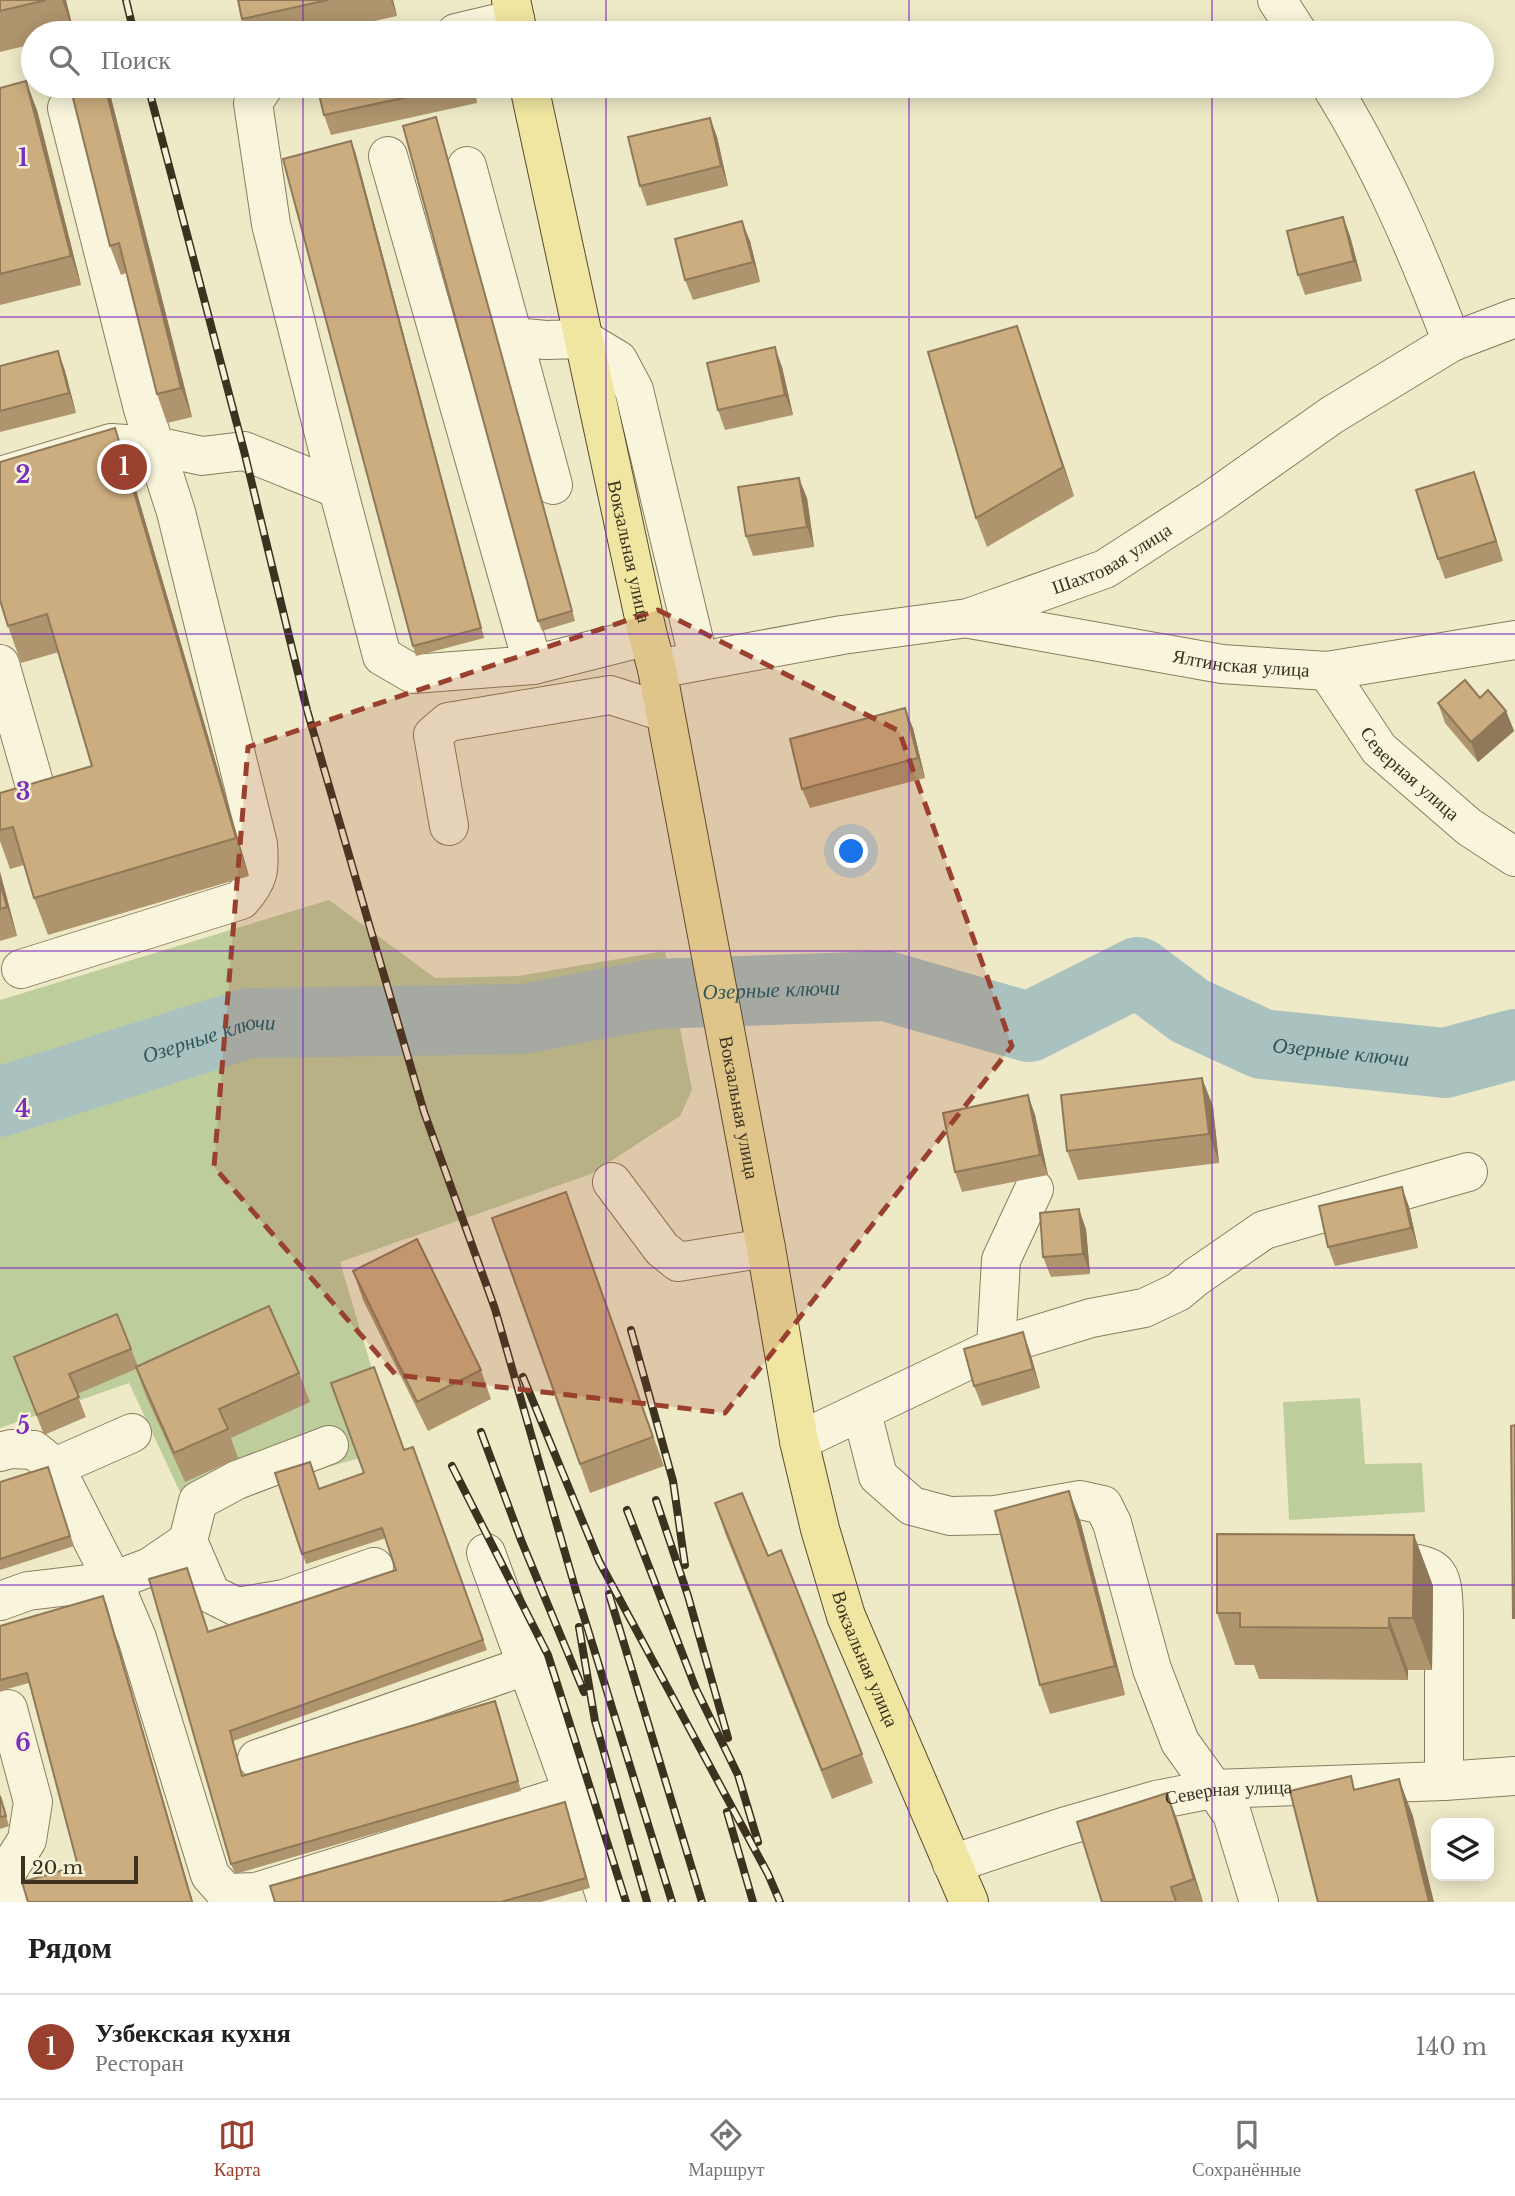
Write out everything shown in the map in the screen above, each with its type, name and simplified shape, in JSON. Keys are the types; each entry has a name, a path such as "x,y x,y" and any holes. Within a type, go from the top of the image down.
{"main road":[{"name":"Вокзальная улица","path":"532,98 653,653 766,1248 799,1441 820,1529 846,1616 969,1902"}],"street":[{"path":"1277,0 1290,21"},
{"name":"Шахтовая улица","path":"256,98 253,103 271,224 382,656 413,674 653,653 699,661 842,635 968,618 1105,569 1213,499 1332,415 1452,342 1515,318"},
{"path":"1339,98 1357,127 1411,241 1452,342"},
{"path":"21,969 241,900 255,885 259,866 258,844 176,512 143,409 67,108"},
{"path":"388,156 533,665"},
{"path":"467,166 553,485"},
{"path":"513,337 583,339 618,360 634,390 699,661"},
{"path":"0,475 111,443 156,446 202,456 244,451 338,489"},
{"name":"Ялтинская улица","path":"968,618 1223,664 1327,671 1515,640"},
{"path":"0,664 40,807"},
{"name":"Северная улица","path":"1327,671 1379,749 1469,827 1515,857"},
{"path":"449,826 433,735 448,722 610,695 664,712"},
{"path":"799,1441 996,1347 1091,1318 1144,1308 1178,1292 1264,1230 1468,1172"},
{"path":"612,1182 662,1249 678,1262 766,1248"},
{"path":"996,1347 1001,1260 1034,1189"},
{"path":"862,1413 878,1476 912,1506 950,1516 995,1515 1080,1500 1103,1505 1112,1523 1157,1681 1180,1742 1232,1814 1259,1902"},
{"path":"55,1467 132,1433"},
{"path":"0,1601 28,1591 113,1581 150,1567 187,1541 198,1501 237,1480 329,1445"},
{"path":"0,1452 11,1449 34,1450 55,1467 113,1581 137,1638 209,1875 226,1893 256,1892 573,1793"},
{"path":"187,1541 211,1594 237,1607 284,1599 374,1567"},
{"path":"486,1553 573,1793 607,1902"},
{"path":"1342,1563 1410,1564 1427,1566 1437,1573 1442,1586 1444,1614 1444,1781"},
{"path":"257,1759 528,1665"},
{"path":"5,1884 27,1840 33,1802 8,1709"},
{"name":"Северная улица","path":"952,1864 1076,1823 1156,1800 1212,1789 1515,1776"}],"highlighted area":[{"path":"658,610 899,731 1012,1046 725,1413 396,1375 214,1167 248,747"}],"green space":[{"path":"329,900 435,978 518,976 665,951 692,1090 680,1116 591,1174 340,1262 374,1376 402,1446 187,1507 129,1383 0,1428 0,1000"},
{"path":"1360,1398 1365,1464 1422,1463 1425,1512 1289,1520 1283,1402"}],"building":[{"path":"0,0 46,0 0,11"},
{"path":"238,0 328,0 242,19"},
{"path":"21,82 21,98 30,98 71,256 0,274 0,88"},
{"path":"73,98 108,98 181,388 157,394 119,243 110,246"},
{"path":"320,98 403,98 324,115"},
{"path":"436,117 572,611 538,621 403,126"},
{"path":"710,118 721,166 640,186 628,137"},
{"path":"351,141 481,628 413,646 283,159"},
{"path":"1343,217 1354,261 1298,275 1287,231"},
{"path":"742,221 753,262 685,280 675,239"},
{"path":"1017,326 1063,467 976,518 928,352"},
{"path":"775,347 785,395 718,410 707,363"},
{"path":"58,351 69,393 0,411 0,366"},
{"path":"115,428 236,838 34,898 13,827 0,830 0,793 92,766 47,614 8,626 0,600 0,462"},
{"path":"1474,472 1496,541 1438,559 1416,490"},
{"path":"799,478 807,527 746,536 738,487"},
{"path":"1465,680 1480,698 1488,690 1506,711 1471,742 1438,703"},
{"path":"905,708 918,758 802,789 790,739"},
{"path":"0,883 7,907 0,909"},
{"path":"1202,1078 1209,1134 1067,1151 1061,1095"},
{"path":"1028,1095 1040,1155 955,1172 943,1113"},
{"path":"1402,1187 1411,1228 1328,1247 1319,1206"},
{"path":"566,1192 653,1437 580,1464 492,1218"},
{"path":"1079,1209 1083,1254 1043,1257 1040,1213"},
{"path":"417,1239 481,1370 417,1402 353,1271"},
{"path":"269,1306 299,1373 219,1409 228,1429 174,1453 136,1367"},
{"path":"117,1314 131,1349 69,1374 79,1397 37,1415 14,1357"},
{"path":"1023,1332 1033,1369 974,1386 964,1349"},
{"path":"374,1367 404,1450 413,1447 483,1640 230,1731 242,1776 495,1701 518,1781 231,1864 149,1579 187,1568 208,1632 396,1570 382,1528 302,1554 275,1473 310,1462 319,1489 364,1473 331,1383"},
{"path":"1515,1425 1515,1618 1513,1618 1511,1426"},
{"path":"48,1467 70,1536 0,1559 0,1482"},
{"path":"1069,1491 1115,1666 1040,1685 995,1511"},
{"path":"742,1493 768,1556 781,1550 862,1754 822,1770 715,1503"},
{"path":"1217,1534 1414,1535 1413,1618 1389,1618 1389,1628 1240,1627 1240,1613 1217,1613"},
{"path":"103,1596 192,1902 28,1902 22,1882 78,1866 27,1673 0,1680 0,1626"},
{"path":"1351,1776 1354,1790 1399,1779 1429,1902 1318,1902 1290,1791"},
{"path":"1167,1793 1194,1879 1171,1887 1176,1902 1102,1902 1077,1822"},
{"path":"0,1796 6,1816 0,1817"},
{"path":"565,1802 586,1878 501,1902 275,1902 270,1886"}],"waterway":[{"name":"Озерные ключи","path":"0,1102 249,1023 523,1019 653,994 886,986 1029,1027 1138,972 1190,1011 1262,1044 1445,1063 1515,1044"}],"railway":[{"path":"126,0 131,21"},
{"path":"151,98 244,451 307,710 424,1112 495,1309 576,1591 672,1902"},
{"path":"631,1330 673,1481 685,1565"},
{"path":"523,1377 599,1561 768,1874 780,1902"},
{"path":"481,1432 521,1540 584,1692"},
{"path":"452,1466 548,1655 626,1902"},
{"path":"656,1500 688,1596 728,1738"},
{"path":"627,1510 696,1689 738,1775 758,1842"},
{"path":"609,1594 702,1902"},
{"path":"579,1627 595,1721 647,1902"},
{"path":"727,1812 753,1902"}],"place":[{"name":"Узбекская кухня","path":"124,467"}]}
